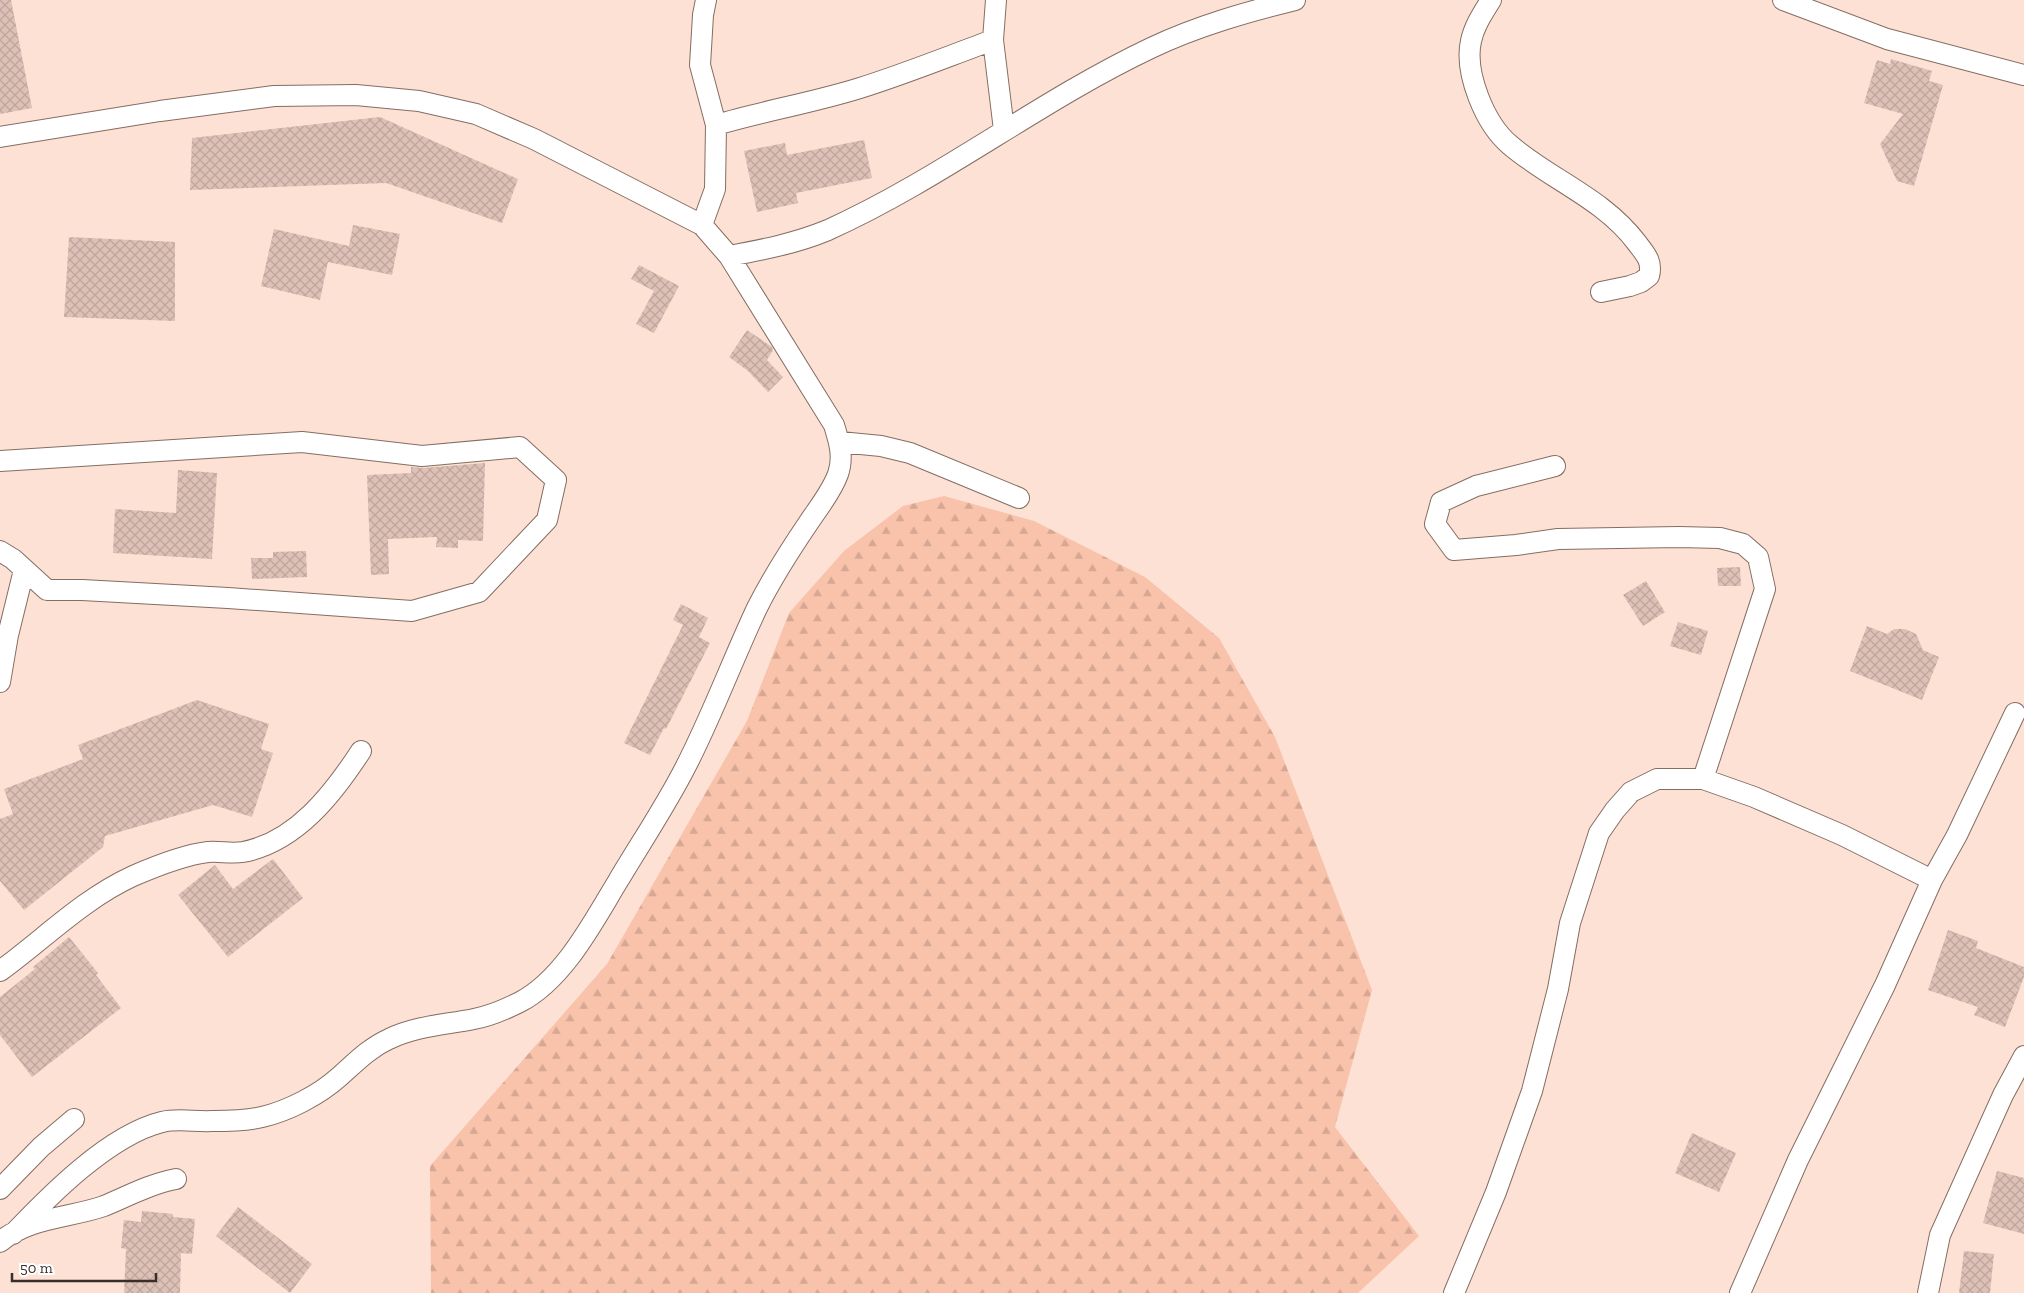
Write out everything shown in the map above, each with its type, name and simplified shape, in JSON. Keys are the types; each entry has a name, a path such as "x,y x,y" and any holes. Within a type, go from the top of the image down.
{"street":[{"path":"702,224 715,188 716,125 700,65 703,15 706,0"},
{"path":"996,0 993,40 1004,130"},
{"path":"729,256 772,248 826,230 920,183 1004,130 1086,82 1152,47 1198,29 1295,0"},
{"path":"1491,0 1476,25 1470,43 1474,88 1486,112 1508,143 1589,197 1613,216 1649,259 1651,268 1649,276 1642,282 1601,292"},
{"path":"1783,0 1887,39 2024,75"},
{"path":"716,125 752,114 800,104 860,88 993,40"},
{"path":"0,137 160,111 274,96 356,95 419,101 476,114 534,139 702,224 729,256 834,425 840,442 841,459 838,474 771,579 735,655 711,715 684,770 588,931 545,984 523,1001 484,1017 423,1026 399,1034 364,1054 338,1078 318,1092 262,1117 212,1122 186,1120 162,1122 139,1131 114,1145 74,1175 50,1195 6,1238"},
{"path":"0,461 302,442 422,456 520,447 556,480 547,520 479,592 412,612 228,598 82,590 46,590 13,559 0,551"},
{"path":"840,442 880,446 910,453 1019,498"},
{"path":"1555,466 1476,486 1441,502 1435,524 1454,550 1516,545 1558,539 1679,537 1720,538 1742,544 1758,557 1765,589 1703,779"},
{"path":"0,682 8,635 24,570"},
{"path":"1740,1293 1798,1160 1885,985 1932,880 1957,835 2015,713"},
{"path":"0,971 112,886 133,876 193,855 210,852 242,852 269,843 289,831 312,814 330,796 361,751"},
{"path":"1454,1293 1496,1192 1532,1091 1558,990 1570,923 1600,833 1615,810 1632,792 1657,779 1703,779 1754,797 1842,835 1932,880"},
{"path":"1928,1293 1940,1235 2003,1096 2024,1056"},
{"path":"0,1189 40,1147 74,1119"},
{"path":"6,1238 38,1223 91,1210 161,1182 176,1179"}],"green space":[{"path":"944,496 1034,521 1145,577 1219,638 1275,737 1372,990 1335,1127 1419,1236 1358,1293 431,1293 430,1166 607,964 747,721 789,613 844,551 903,506"}],"building":[{"path":"0,0 11,0 32,108 0,114"},
{"path":"1891,59 1932,71 1929,81 1943,85 1914,186 1897,181 1880,144 1903,114 1864,103 1877,60 1890,64"},
{"path":"380,117 518,179 502,223 386,183 190,190 192,138"},
{"path":"864,140 872,178 796,193 798,203 757,212 744,151 785,143 787,155"},
{"path":"353,225 400,234 392,275 328,262 320,300 261,286 274,229 349,246"},
{"path":"69,237 175,242 175,321 64,317"},
{"path":"639,265 679,286 654,333 636,324 654,291 631,279"},
{"path":"747,330 772,347 773,350 767,360 783,377 768,392 748,371 729,357"},
{"path":"485,463 483,541 458,540 458,548 436,547 437,537 388,539 389,574 371,575 367,475 411,473 411,467 423,468"},
{"path":"178,470 217,473 212,559 113,553 115,509 176,513"},
{"path":"306,551 307,577 252,579 251,558 273,558 273,552"},
{"path":"1740,567 1741,586 1718,586 1717,568"},
{"path":"1646,581 1665,612 1643,626 1623,595"},
{"path":"681,604 708,618 699,637 710,643 666,729 664,728 650,755 624,743 683,625 673,620"},
{"path":"1678,622 1708,631 1701,655 1670,646"},
{"path":"1867,626 1887,634 1894,629 1905,629 1916,634 1923,650 1939,657 1922,700 1850,671"},
{"path":"197,700 269,724 261,749 273,753 252,817 213,805 105,836 103,847 24,910 0,881 0,819 13,814 4,789 83,759 78,745"},
{"path":"273,859 303,898 228,957 178,895 215,865 233,889"},
{"path":"1948,930 1978,941 1976,948 2024,967 2024,977 2005,1027 1974,1015 1978,1007 1928,990"},
{"path":"69,937 98,973 96,975 121,1008 32,1077 0,1035 0,997 35,969 33,967"},
{"path":"1692,1133 1736,1153 1719,1192 1675,1173"},
{"path":"1997,1171 2024,1178 2024,1234 1983,1223"},
{"path":"238,1207 312,1264 290,1293 216,1236"},
{"path":"142,1211 173,1214 173,1217 195,1219 192,1254 181,1253 180,1293 124,1293 126,1249 121,1248 124,1220 141,1222"},
{"path":"1964,1251 1994,1254 1990,1293 1959,1293"}]}
